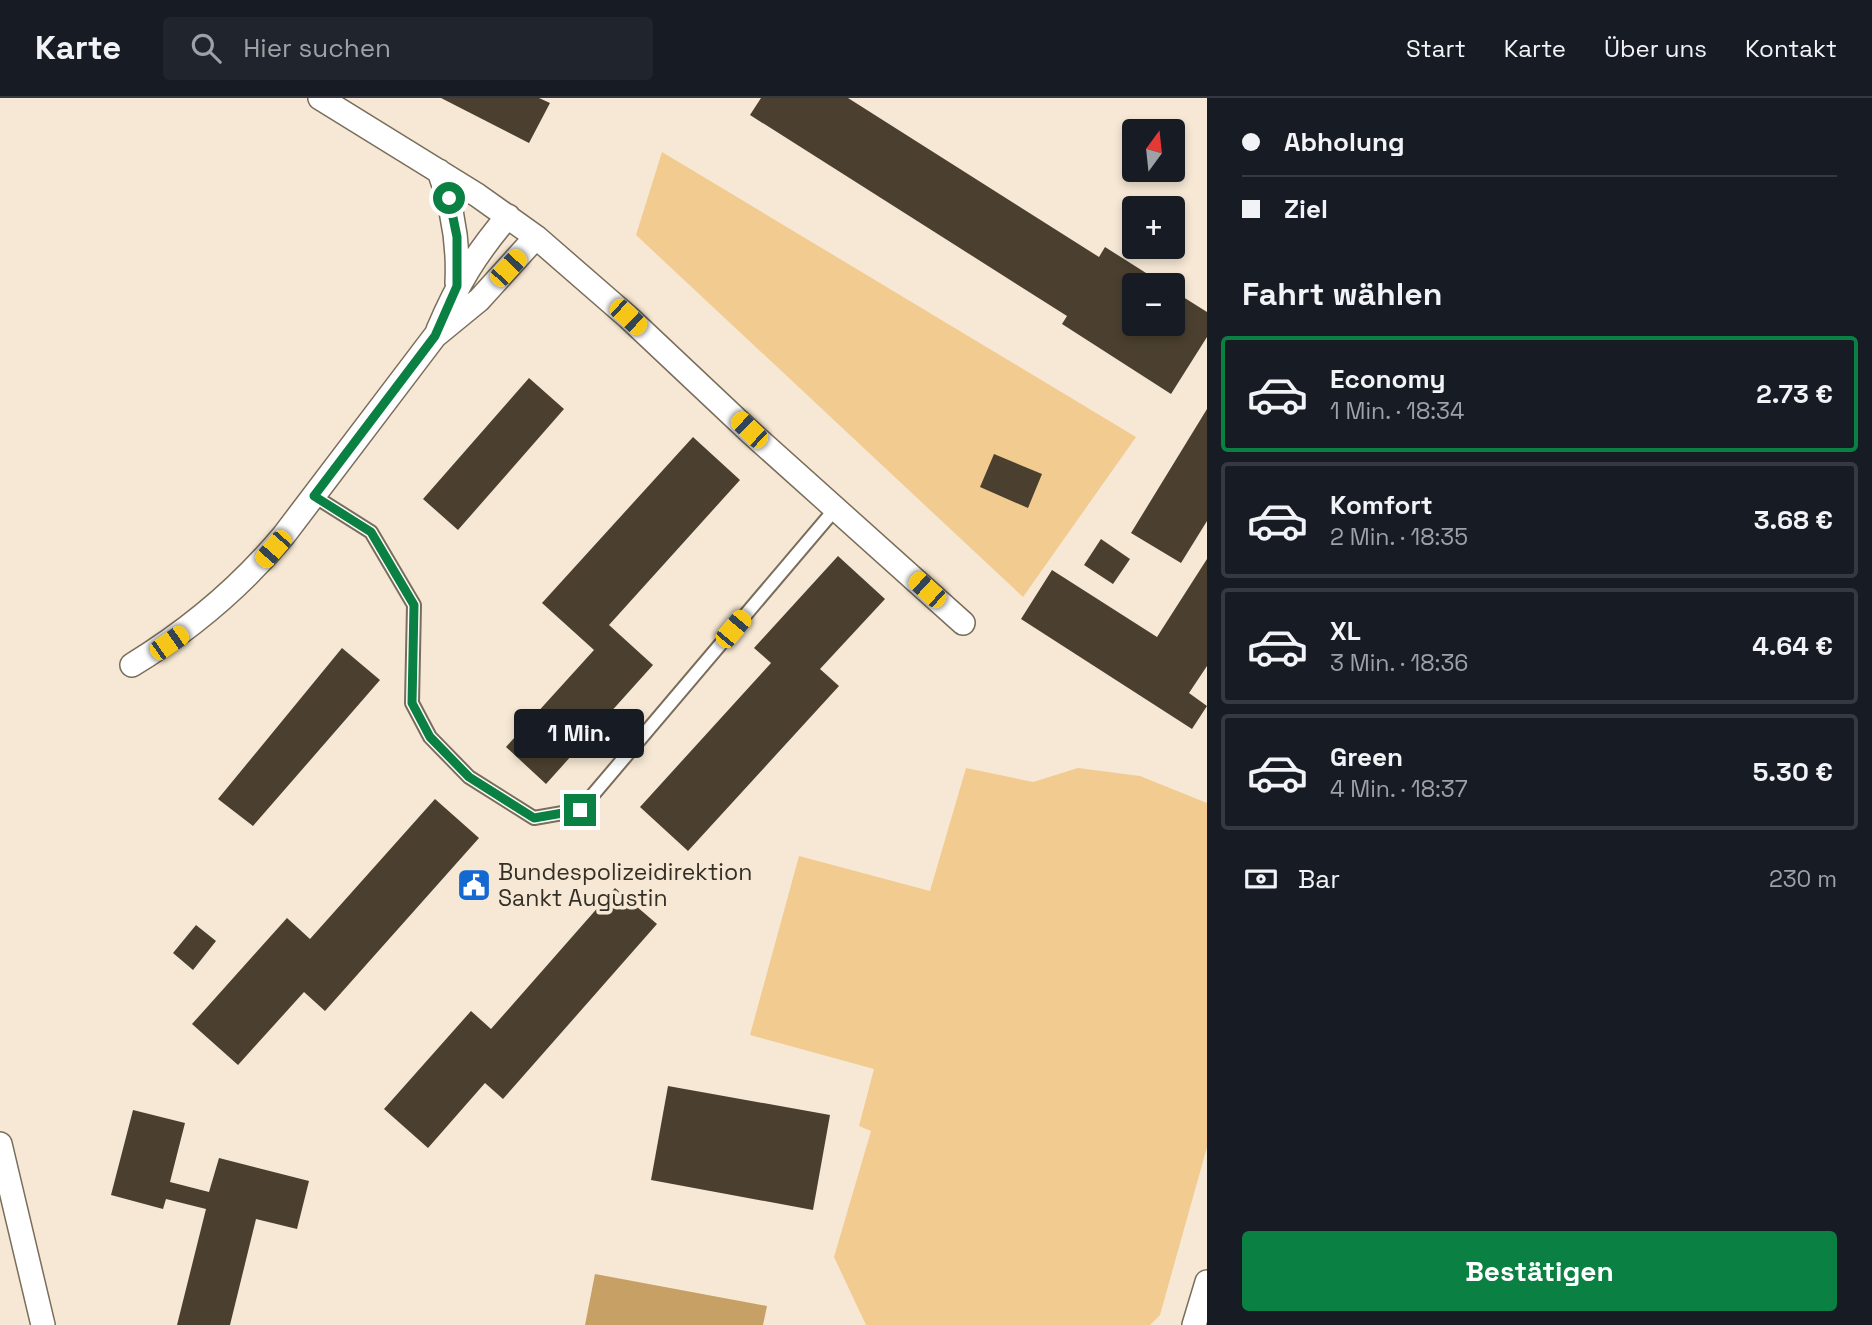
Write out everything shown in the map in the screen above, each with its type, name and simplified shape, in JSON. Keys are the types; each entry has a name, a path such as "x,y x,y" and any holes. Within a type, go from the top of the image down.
{"street":[{"path":"320,98 439,171 536,237 628,317 963,623"},
{"path":"439,171 454,216 459,259 457,286"},
{"path":"132,665 183,633 233,592 284,536 435,336 457,286 481,248 508,216"},
{"path":"435,336 479,300 536,237"},
{"path":"0,1144 43,1325"},
{"path":"1194,1325 1207,1282"}],"lane":[{"path":"314,496 371,532 414,605 412,703 430,737 469,777 534,818 580,810 836,508"}],"shaded area":[{"path":"662,152 1136,437 1023,597 636,235"},
{"path":"966,768 1033,782 1078,768 1140,776 1207,803 1207,1147 1160,1315 1150,1325 866,1325 834,1257 871,1131 859,1126 874,1069 750,1035 799,856 930,891"},
{"path":"595,1274 767,1306 763,1325 585,1325"}],"building":[{"path":"441,98 539,98 550,103 529,143"},
{"path":"761,98 848,98 1099,257 1105,247 1146,273 1122,273 1122,336 1185,336 1185,298 1207,312 1207,337 1171,394 1062,324 1067,316 750,115"},
{"path":"529,378 564,409 458,530 423,499"},
{"path":"1207,409 1207,521 1181,563 1131,533"},
{"path":"693,437 740,480 609,625 653,665 546,784 506,747 594,650 542,603"},
{"path":"994,454 1042,474 1028,508 980,487"},
{"path":"1101,539 1130,559 1113,584 1084,565"},
{"path":"838,556 885,599 820,669 839,686 688,851 640,807 771,663 754,648"},
{"path":"1207,559 1207,666 1189,693 1207,706 1192,729 1021,619 1052,570 1157,637"},
{"path":"342,648 380,680 253,826 218,799"},
{"path":"435,799 479,838 325,1011 304,992 238,1065 192,1024 287,918 310,939"},
{"path":"615,888 657,924 503,1099 485,1083 428,1148 384,1109 471,1011 491,1029"},
{"path":"196,925 216,941 193,970 173,953"},
{"path":"668,1086 830,1115 813,1210 651,1180"},
{"path":"133,1110 185,1123 170,1182 209,1192 219,1158 309,1181 297,1229 256,1219 230,1325 177,1325 206,1209 166,1199 163,1209 111,1195"}],"place":[{"name":"Bundespolizeidirektion Sankt Augustin","path":"474,885"}],"route":[{"path":"449,198 457,237 457,286 435,336 314,496 371,532 414,605 412,703 430,737 469,777 534,818 580,810"}]}
